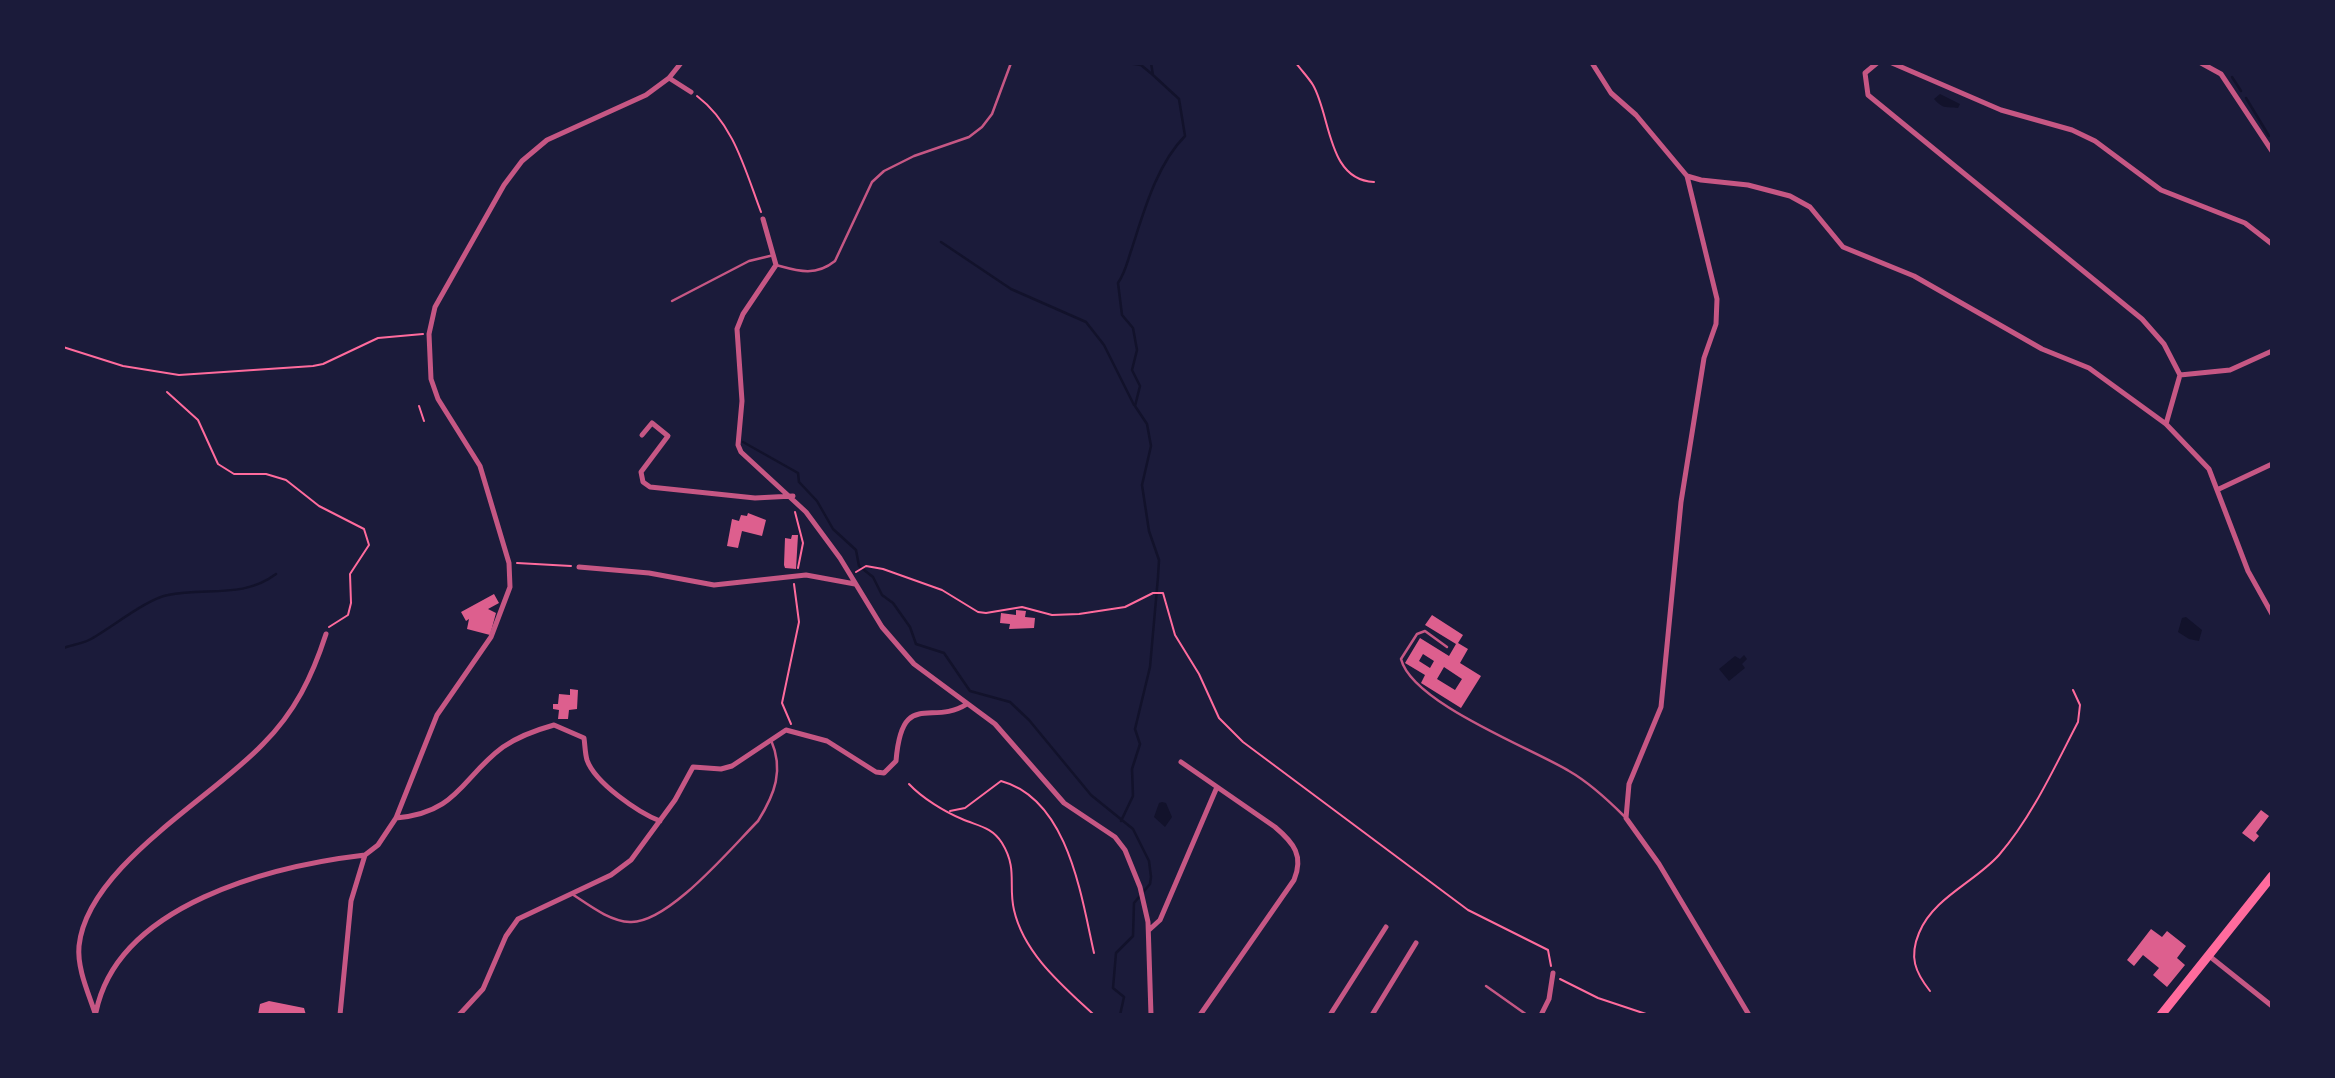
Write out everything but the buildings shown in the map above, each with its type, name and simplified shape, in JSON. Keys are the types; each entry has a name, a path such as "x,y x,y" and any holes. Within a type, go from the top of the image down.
{"main road":[{"path":"2161,1015 2272,876"}],"street":[{"path":"95,1014 105,983 120,960 180,908 208,894 307,865 365,855 378,845 396,818 437,715 491,637 510,587 509,563 480,466 435,393 431,379 429,334 435,307 447,281 504,185 522,161 547,140 632,103 669,78 681,63"},
{"path":"1592,63 1611,93 1636,115 1687,176 1717,299 1716,324 1704,358 1681,502 1664,653 1661,707 1629,784 1626,818 1659,864 1749,1015"},
{"path":"1877,63 1865,73 1868,95 2142,319 2164,344 2180,375 2166,424"},
{"path":"1892,63 2001,110 2084,136 2161,190 2245,223 2272,244"},
{"path":"2201,63 2212,65 2221,74 2272,151"},
{"path":"669,78 691,92"},
{"path":"1687,176 1748,185 1790,196 1810,208 1843,247 1914,276 2042,349 2089,368 2166,424 2208,469 2219,489 2248,571 2272,614"},
{"path":"763,219 776,265 743,314 737,329 742,401 738,445 741,453 793,496 828,539 882,627 914,664 995,724 1064,803 1115,837 1125,850 1140,887 1149,930 1151,1015"},
{"path":"2180,375 2230,370 2272,351"},
{"path":"642,435 652,423 668,436 641,472 643,482 650,487 755,498 793,496"},
{"path":"2219,489 2272,464"},
{"path":"579,567 649,573 714,584 791,576 855,583"},
{"path":"95,1014 80,963 79,947 99,893 127,862 263,745 304,693 326,634"},
{"path":"459,1015 483,989 506,936 518,919 572,894 632,860 676,800 693,767 721,769 732,766 779,732 796,731 827,741 876,772 884,773 896,761 898,740 911,717 922,711 955,712 967,704"},
{"path":"396,818 410,817 438,807 460,793 502,748 522,736 554,725 584,738 591,767 622,799 643,815 660,821"},
{"path":"1181,762 1290,839 1300,861 1294,880 1200,1015"},
{"path":"1149,930 1160,920 1217,787"},
{"path":"340,1015 351,901 365,855"},
{"path":"1330,1015 1386,927"},
{"path":"1372,1015 1416,943"},
{"path":"2207,955 2272,1006"},
{"path":"1541,1015 1549,999 1553,973"}],"lane":[{"path":"776,265 814,272 825,270 835,261 872,182 884,171 914,156 969,137 982,127 998,102 1011,63"},
{"path":"672,302 749,261 774,255"},
{"path":"1447,647 1424,631 1417,634 1401,659 1403,666 1418,685 1444,704 1583,779 1626,818"},
{"path":"572,894 622,921 639,922 664,911 758,821 770,802 778,776 770,739"},
{"path":"1486,986 1527,1015"}],"path":[{"path":"1296,63 1313,85 1342,166 1354,178 1374,181"},
{"path":"691,92 712,107 730,132 763,219"},
{"path":"63,347 123,366 179,374 323,364 378,338 429,334"},
{"path":"167,392 198,420 207,433 212,455 218,464 234,474 266,474 286,480 319,506 364,529 369,545 350,574 351,603 348,615 327,628 326,634"},
{"path":"419,405 424,421"},
{"path":"793,496 803,543 797,571 791,576 800,622 782,703 796,731"},
{"path":"513,563 579,567"},
{"path":"858,571 866,566 883,569 942,590 978,612 1021,607 1060,615 1110,610 1125,607 1153,593 1163,593 1175,635 1199,674 1219,718 1243,742 1468,910 1548,950 1553,973 1566,985 1649,1015"},
{"path":"1930,991 1917,973 1913,960 1920,929 1953,892 1994,860 2016,832 2078,722 2080,705 2073,690"},
{"path":"949,811 965,808 1001,781 1038,801 1064,847 1094,953"},
{"path":"909,784 962,820 981,824 1001,841 1012,863 1013,910 1025,936 1037,958 1094,1015"}],"shaded area":[{"path":"1940,94 1960,104 1958,108 1940,104 1934,99"},
{"path":"2186,617 2202,630 2199,641 2189,639 2178,632 2182,618"},
{"path":"1744,655 1747,659 1742,664 1745,668 1729,681 1719,669 1735,656 1740,659"},
{"path":"1159,803 1166,803 1172,817 1165,827 1154,817"}],"waterway":[{"path":"1128,63 1141,65 1153,75"},
{"path":"1121,821 1133,796 1132,769 1140,744 1135,729 1150,667 1159,560 1149,531 1142,485 1151,446 1147,424 1135,406 1140,386 1132,370 1137,350 1133,328 1122,315 1118,283 1159,174 1185,136 1179,99 1153,75 1151,63"},
{"path":"2232,77 2241,91"},
{"path":"2246,98 2269,136"},
{"path":"941,242 1011,289 1086,322 1104,345 1134,405"},
{"path":"743,442 798,473 799,482 817,501 833,529 856,550 859,566 873,577 882,595 893,603 910,627 916,644 944,653 970,691 1010,702 1029,720 1091,795 1133,829 1149,861 1151,877 1150,884 1134,903 1133,936 1116,953 1113,988 1124,997 1120,1015"},
{"path":"63,648 89,640 159,598 182,593 237,590 251,587 276,574"}]}
